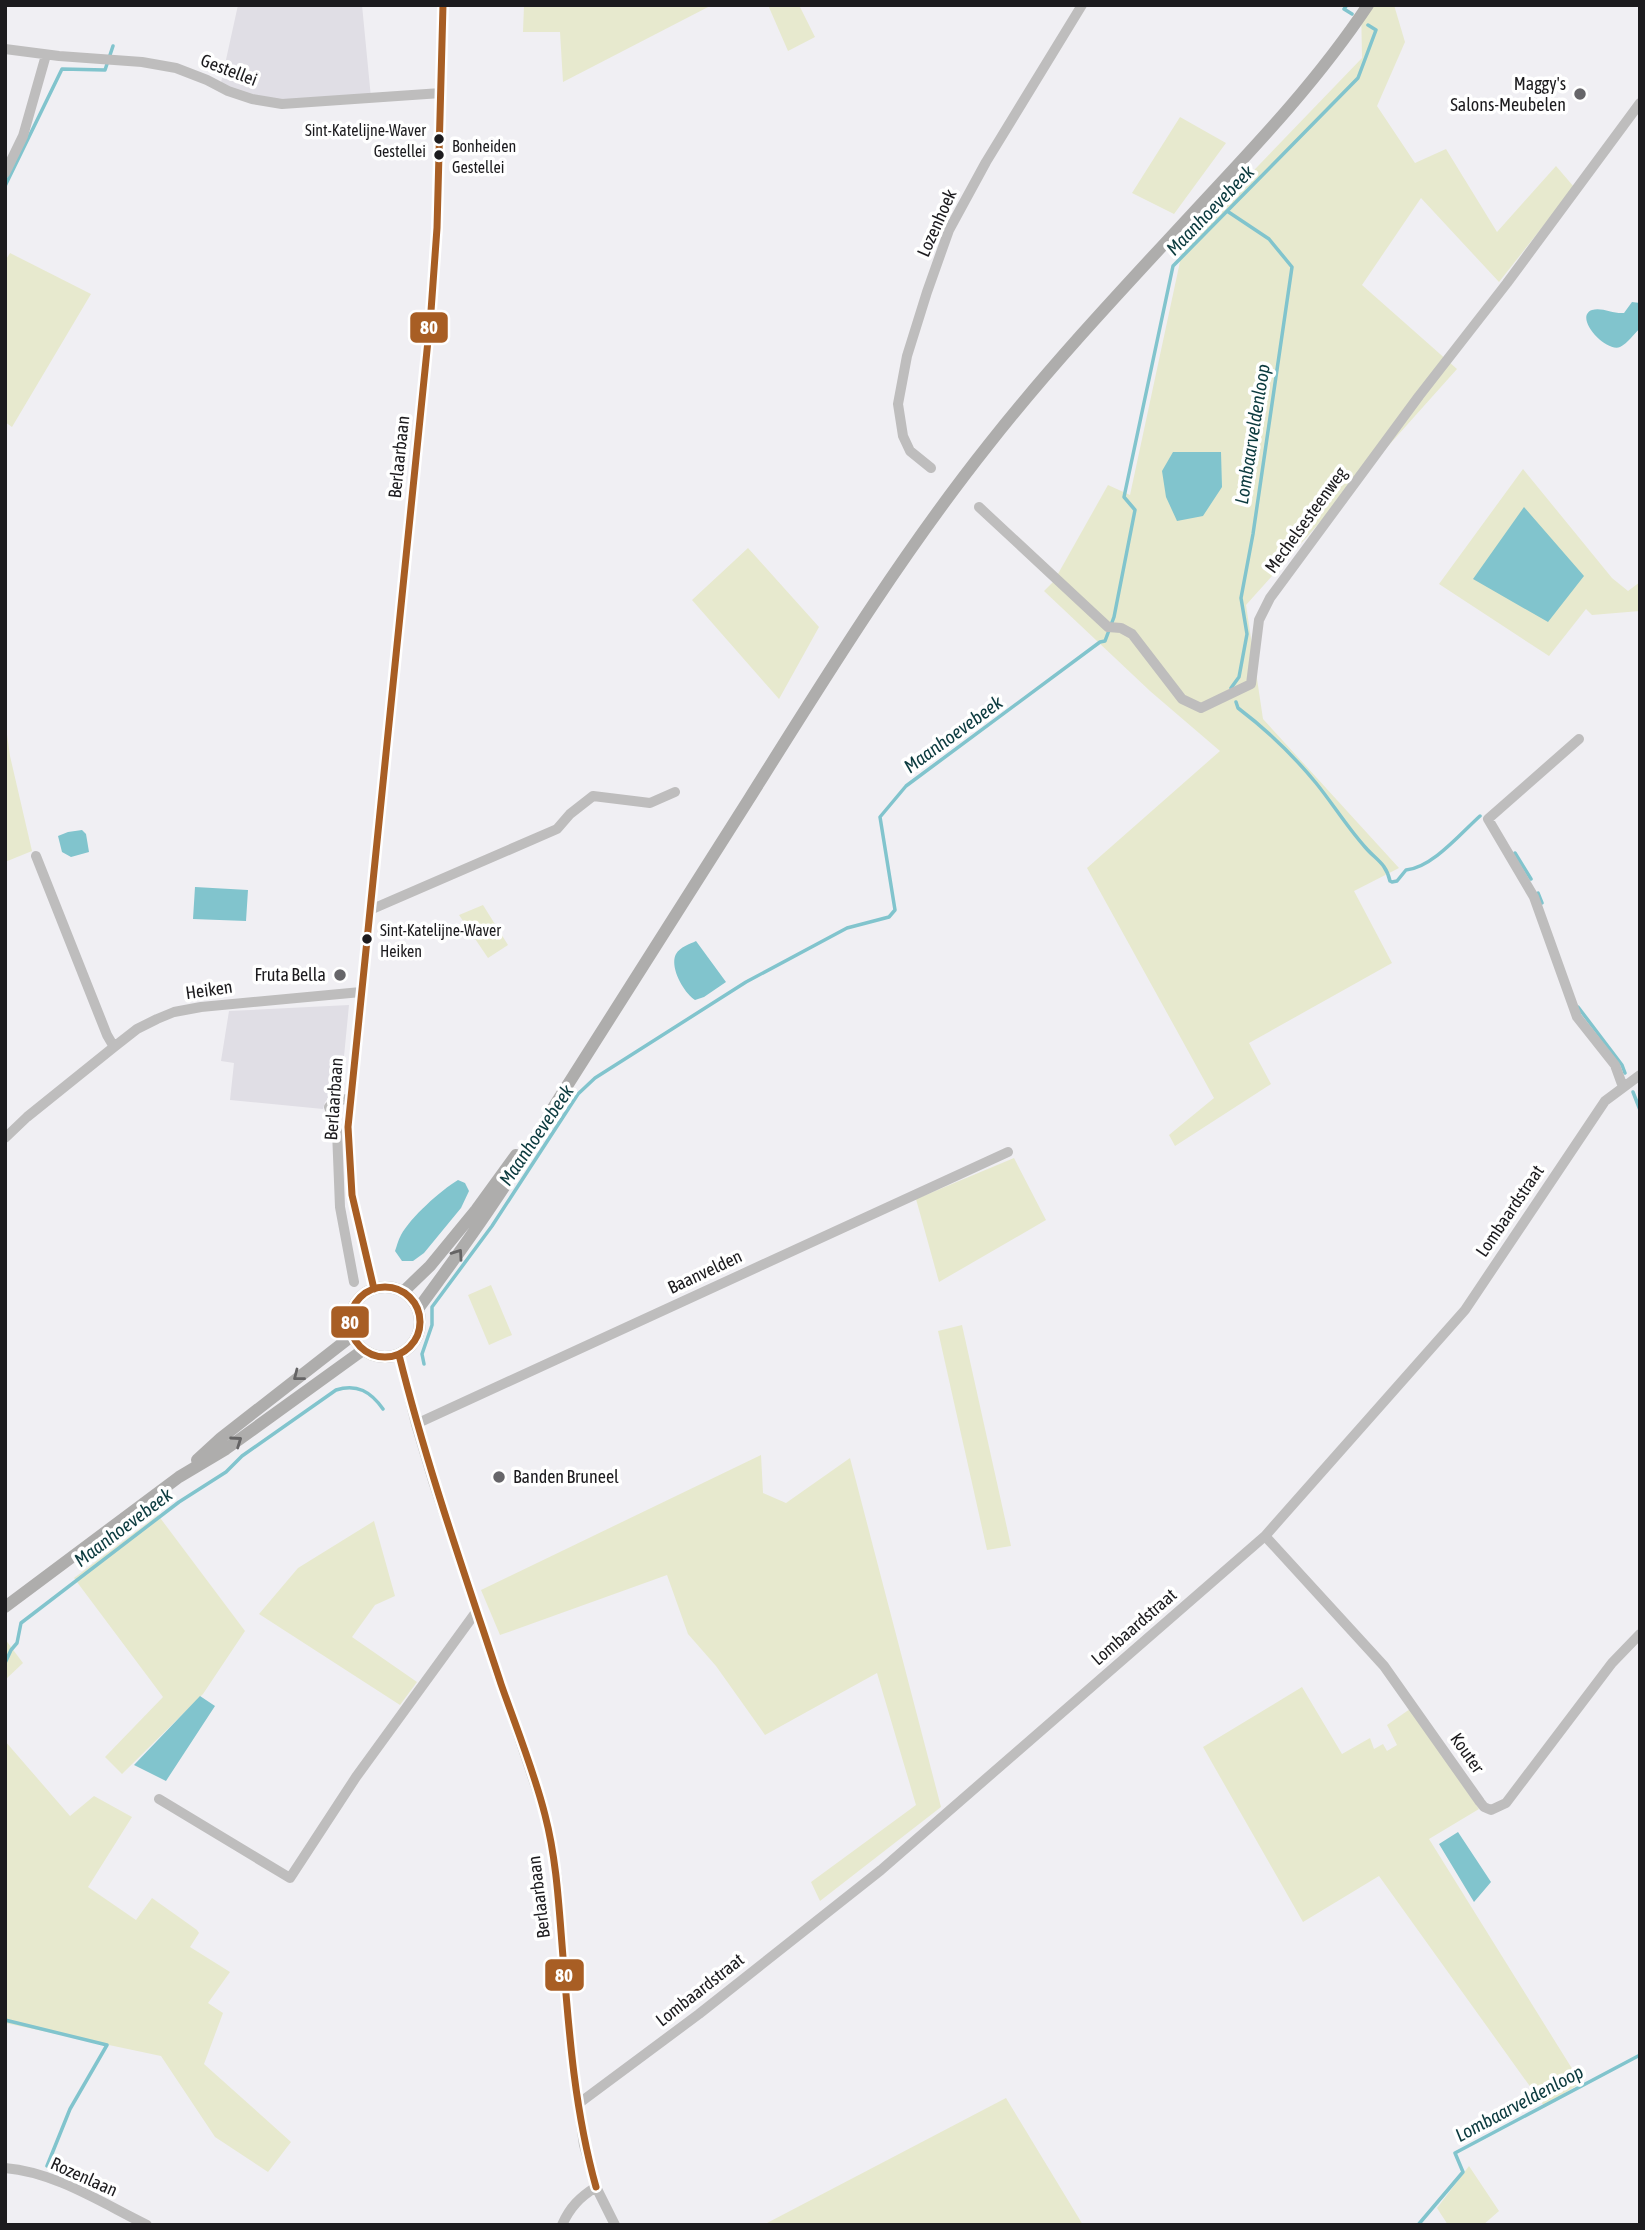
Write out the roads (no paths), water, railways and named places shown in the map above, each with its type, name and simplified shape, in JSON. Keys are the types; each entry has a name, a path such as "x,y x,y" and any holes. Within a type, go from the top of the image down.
{"main road":[{"path":"418,1309 455,1260 530,1149 553,1108 863,619 931,520 988,445 1093,321 1269,133 1316,78 1368,5"},
{"path":"403,1292 430,1266 477,1210 553,1108"},
{"path":"386,1287 403,1292 418,1309 418,1336 410,1347 399,1355 380,1357 363,1350 353,1335 350,1322 354,1305 374,1289 386,1287"},
{"path":"179,1477 221,1438 353,1335"},
{"path":"5,1607 179,1477 226,1448 363,1350"}],"street":[{"name":"Berlaarbaan","path":"374,1289 352,1195 348,1144 350,1099 431,311 437,228 443,5"},
{"name":"Lozenhoek","path":"930,468 910,451 903,436 898,404 907,356 927,292 949,230 986,162 1082,5"},
{"name":"Gestellei","path":"5,49 142,62 176,68 228,91 252,99 282,104 441,93"},
{"path":"5,173 23,136 47,55"},
{"name":"Mechelsesteenweg","path":"979,507 1108,628 1121,628 1132,634 1182,699 1201,708 1251,684 1259,621 1270,598 1640,103"},
{"path":"1579,739 1488,819 1534,897 1577,1017 1615,1065 1623,1087"},
{"path":"370,910 557,829 570,814 593,796 650,803 675,792"},
{"path":"36,856 114,1047"},
{"name":"Heiken","path":"5,1139 27,1116 137,1029 174,1012 361,992"},
{"name":"Lombaardstraat","path":"578,2104 699,2014 881,1870 1265,1536 1465,1310 1605,1101 1640,1075"},
{"path":"350,1099 335,1100 329,1107 337,1131 340,1207 354,1282"},
{"name":"Baanvelden","path":"416,1424 1008,1152"},
{"name":"Berlaarbaan","path":"399,1355 416,1424 545,1814 557,1877 570,2043 584,2146 596,2187 615,2225"},
{"name":"Kouter","path":"1265,1536 1384,1666 1480,1802 1491,1810 1506,1803 1612,1663 1640,1634"},
{"path":"159,1799 290,1878 356,1777 476,1612"},
{"name":"Rozenlaan","path":"5,2168 52,2179 147,2225"},
{"path":"562,2225 568,2211 579,2198 596,2187"}],"water":[{"path":"1632,302 1640,303 1640,328 1620,347 1607,345 1589,326 1587,314 1600,309 1624,313"},
{"path":"1173,452 1221,452 1222,487 1203,516 1177,521 1166,497 1162,471"},
{"path":"1524,507 1584,576 1548,622 1473,579"},
{"path":"82,830 86,834 89,852 71,857 62,852 58,836"},
{"path":"195,887 248,890 246,921 193,919"},
{"path":"696,941 726,982 695,1000 686,992 679,979 674,959 680,949"},
{"path":"458,1180 465,1183 469,1191 461,1208 424,1253 413,1261 402,1261 395,1251 406,1228 426,1205"},
{"path":"200,1696 215,1706 166,1781 134,1765"},
{"path":"1458,1832 1491,1882 1474,1902 1439,1844"}],"waterway":[{"name":"Maanhoevebeek","path":"1347,5 1344,9 1352,14"},
{"name":"Maanhoevebeek","path":"424,1364 422,1354 432,1325 432,1307 492,1226 578,1094 595,1078 746,982 847,928 889,917 895,910 880,817 906,786 1100,642 1105,641 1114,617 1135,510 1124,497 1173,266 1358,78 1376,30 1368,25"},
{"path":"5,186 62,69 105,70 113,46"},
{"name":"Lombaarveldenloop","path":"1227,211 1269,239 1292,267 1253,534 1241,598 1247,634 1239,677 1231,688"},
{"name":"Lombaarveldenloop","path":"1236,702 1238,708 1279,743 1307,773 1358,839 1383,866 1392,882 1397,881 1406,870 1416,868 1436,857 1480,816"},
{"name":"Lombaarveldenloop","path":"1515,853 1531,879"},
{"name":"Lombaarveldenloop","path":"1538,893 1542,903"},
{"name":"Lombaarveldenloop","path":"1578,1007 1622,1065 1625,1073"},
{"name":"Lombaarveldenloop","path":"1633,1092 1640,1110"},
{"name":"Maanhoevebeek","path":"5,1663 17,1643 21,1623 179,1502 226,1472 242,1456 336,1390 363,1390 383,1409"},
{"name":"Maanhoevebeek","path":"5,2020 107,2045 70,2109 47,2166"},
{"name":"Lombaarveldenloop","path":"1418,2225 1463,2172 1455,2153 1640,2055"}],"place":[{"name":"Maggy's Salons-Meubelen","path":"1580,94"},
{"name":"Sint-Katelijne-Waver Gestellei","path":"439,139"},
{"name":"Bonheiden Gestellei","path":"439,155"},
{"name":"Sint-Katelijne-Waver Heiken","path":"367,939"},
{"name":"Fruta Bella","path":"340,975"},
{"name":"Banden Bruneel","path":"499,1477"}]}
